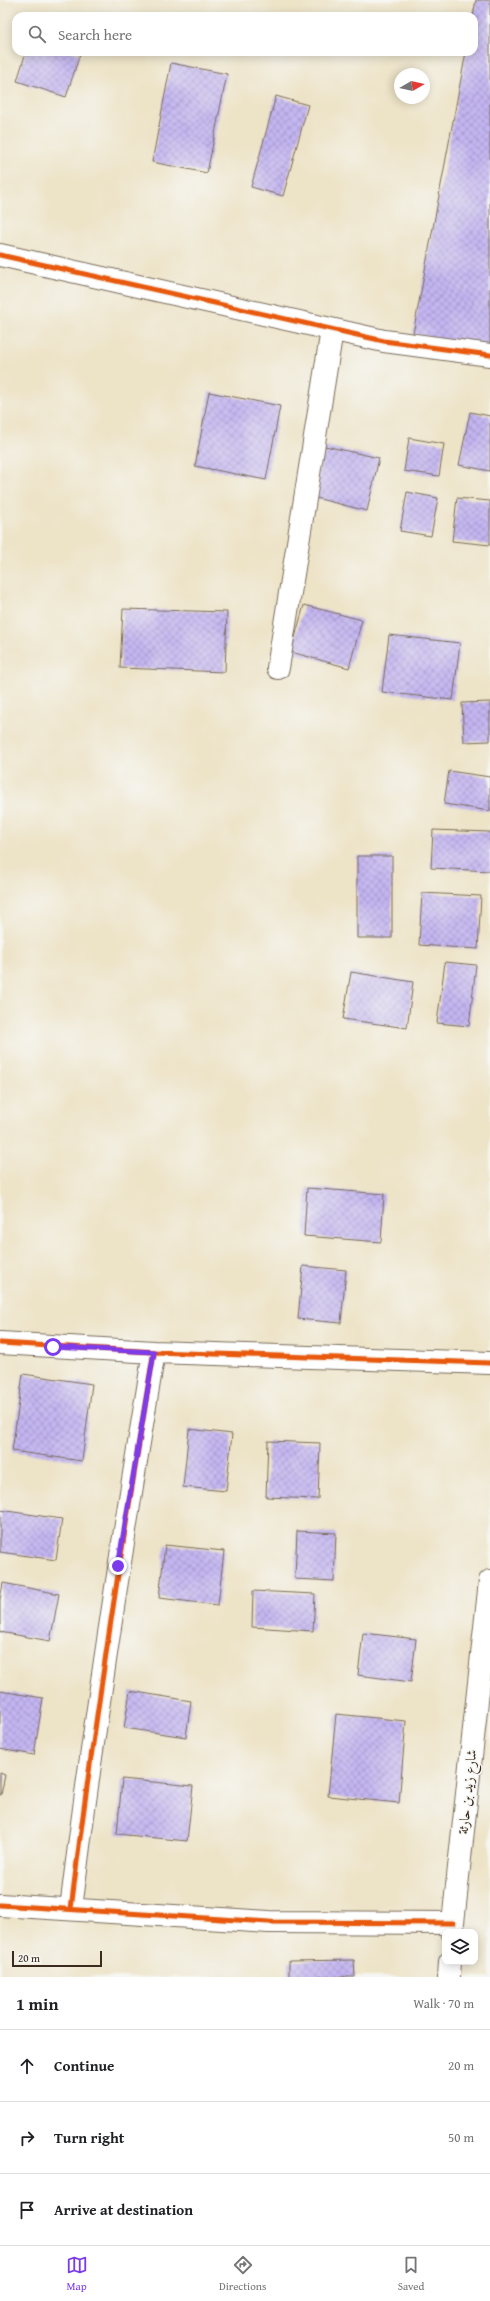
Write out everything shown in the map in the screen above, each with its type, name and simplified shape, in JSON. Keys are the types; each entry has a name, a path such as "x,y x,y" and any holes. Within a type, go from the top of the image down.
{"street":[{"path":"0,255 384,341 490,355"},
{"path":"278,668 332,330"},
{"path":"0,1343 154,1352 490,1363"},
{"path":"71,1909 97,1706 154,1352"},
{"name":"شارع زيد بن حارثة","path":"452,1928 489,1617 490,1581"},
{"path":"0,1905 269,1922 452,1928"},
{"path":"449,1977 450,1965"}],"building":[{"path":"476,0 490,0 490,349 413,334 465,56 478,56 478,12 474,12"},
{"path":"25,56 79,56 66,97 17,81"},
{"path":"171,63 227,74 207,173 152,162"},
{"path":"276,96 308,105 283,196 251,187"},
{"path":"209,392 280,406 266,480 195,466"},
{"path":"470,412 490,416 490,471 459,465"},
{"path":"409,438 444,444 439,476 404,471"},
{"path":"325,446 379,458 367,511 312,497"},
{"path":"407,492 438,498 431,536 400,531"},
{"path":"457,498 490,501 490,545 452,541"},
{"path":"304,605 362,620 349,668 291,652"},
{"path":"123,609 227,612 225,672 120,668"},
{"path":"389,635 460,643 453,700 382,692"},
{"path":"490,702 490,741 464,742 462,703"},
{"path":"449,771 490,777 490,811 444,804"},
{"path":"433,830 490,832 490,871 431,868"},
{"path":"357,856 392,856 392,938 357,938"},
{"path":"422,893 481,896 478,949 419,945"},
{"path":"445,962 476,965 469,1026 437,1023"},
{"path":"351,972 413,982 407,1028 343,1019"},
{"path":"307,1188 384,1194 381,1242 304,1236"},
{"path":"303,1266 346,1270 341,1323 298,1319"},
{"path":"23,1374 92,1384 82,1461 12,1451"},
{"path":"189,1429 232,1434 226,1491 183,1487"},
{"path":"268,1441 320,1443 318,1499 266,1497"},
{"path":"0,1510 62,1519 56,1560 0,1552"},
{"path":"297,1531 336,1533 334,1581 295,1579"},
{"path":"165,1545 224,1551 218,1605 159,1598"},
{"path":"3,1583 59,1594 50,1641 0,1632 0,1600"},
{"path":"253,1591 315,1594 313,1631 252,1627"},
{"path":"363,1633 416,1639 411,1682 358,1675"},
{"path":"0,1691 43,1698 34,1755 0,1749"},
{"path":"130,1691 191,1701 186,1737 124,1728"},
{"path":"336,1714 406,1721 399,1803 328,1796"},
{"path":"0,1773 5,1775 1,1795 0,1795"},
{"path":"122,1779 193,1786 187,1841 117,1834"},
{"path":"354,1960 355,1977 289,1977 289,1961"}],"cycle path":[{"path":"0,255 384,341 490,355"},
{"path":"0,1343 154,1352 490,1363"},
{"path":"71,1909 89,1769 131,1491 154,1352"},
{"path":"0,1905 269,1922 453,1923"}],"route":[{"path":"53,1347 154,1352 118,1566"}]}
